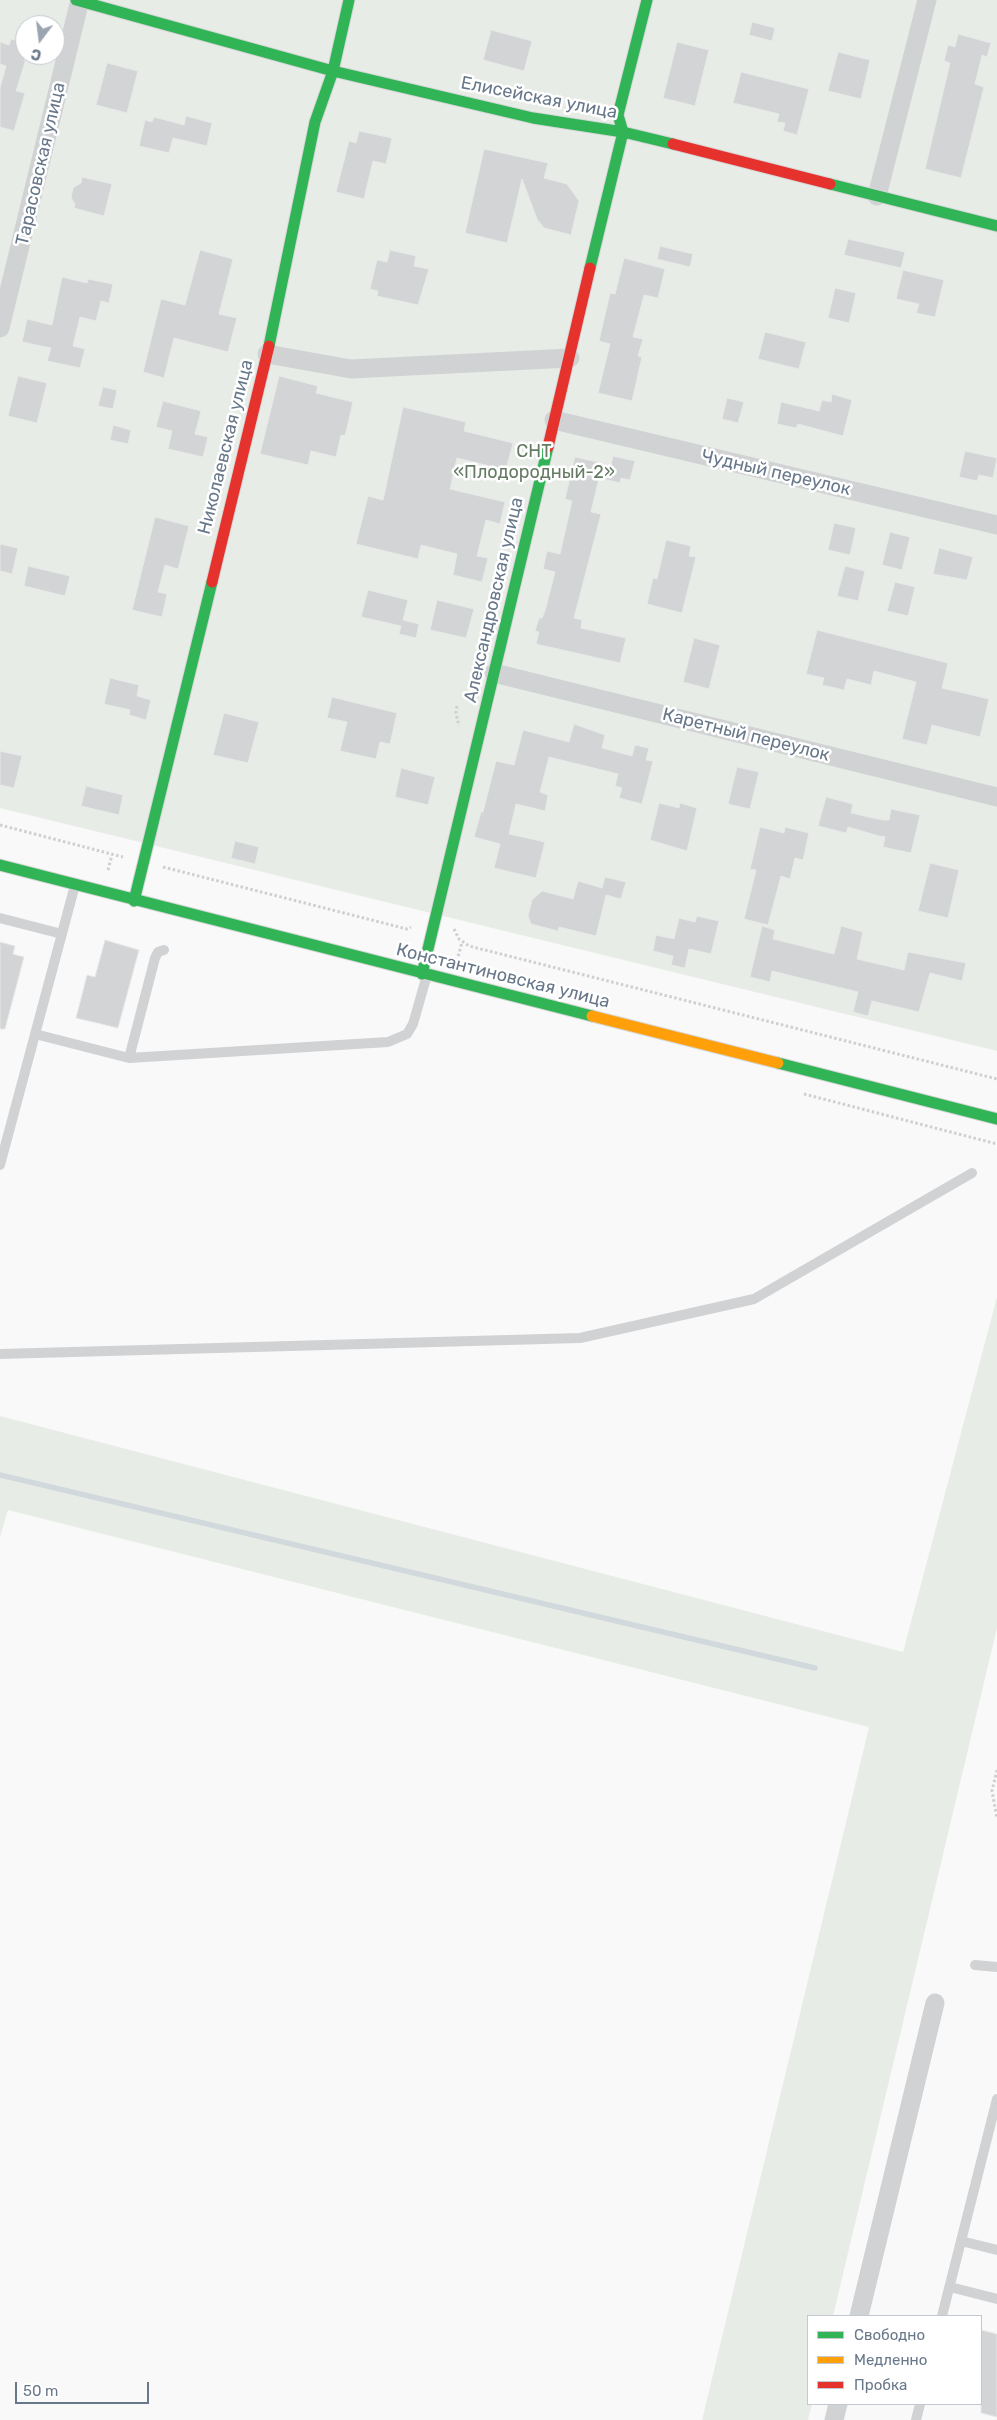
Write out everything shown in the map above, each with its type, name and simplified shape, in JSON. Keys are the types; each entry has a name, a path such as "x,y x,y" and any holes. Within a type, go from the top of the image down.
{"street":[{"name":"Елисейская улица","path":"78,0 333,71 533,118 622,132 997,226"},
{"name":"Тарасовская улица","path":"0,328 78,0"},
{"name":"Николаевская улица","path":"134,901 266,354 315,122 333,71 349,0"},
{"name":"Александровская улица","path":"425,975 494,673 622,132 618,115 647,0"},
{"path":"877,196 927,0"},
{"path":"266,354 351,369 570,358"},
{"name":"Чудный переулок","path":"554,420 997,525"},
{"name":"Каретный переулок","path":"494,673 997,797"},
{"name":"Константиновская улица","path":"0,865 134,901 997,1119"},
{"path":"859,2315 935,2003"},
{"path":"834,2420 838,2405"}],"lane":[{"path":"0,1165 75,885"},
{"path":"0,918 62,934"},
{"path":"129,1058 155,958 158,952 164,950"},
{"path":"35,1034 129,1058 388,1042 398,1040 407,1034 413,1024 425,975"},
{"path":"0,1354 580,1338 754,1299 972,1173"},
{"path":"975,1965 997,1967"},
{"path":"942,2315 997,2099"},
{"path":"961,2241 997,2250"},
{"path":"950,2287 997,2299"},
{"path":"919,2419 920,2405"}],"path":[{"path":"458,706 456,713 461,730"},
{"path":"0,825 126,858"},
{"path":"107,873 112,854"},
{"path":"155,865 407,929 418,924"},
{"path":"452,925 462,942 479,948 997,1078"},
{"path":"457,962 462,942"},
{"path":"997,1770 992,1791 997,1818"}],"green space":[{"name":"СНТ «Плодородный-2»","path":"0,0 997,0 997,1051 0,808"},
{"path":"997,1297 997,1628 833,2315 807,2315 807,2405 812,2405 808,2420 702,2420 869,1727 8,1510 0,1537 0,1416 903,1652"}],"building":[{"path":"752,22 775,28 772,41 749,35"},
{"path":"491,30 532,41 524,71 483,60"},
{"path":"958,34 991,43 987,57 982,55 975,84 984,87 961,178 925,169 950,63 944,61 948,45 955,47"},
{"path":"11,39 15,40 15,65 24,65 16,91 25,93 14,131 0,127 0,88 6,66 0,64 0,42 9,45"},
{"path":"677,42 709,50 695,106 663,98"},
{"path":"838,52 870,60 861,99 828,91"},
{"path":"107,63 138,71 127,113 96,105"},
{"path":"741,72 809,89 797,135 783,131 785,123 777,122 779,114 733,103"},
{"path":"186,116 212,123 207,146 173,138 169,153 139,146 145,120 152,122 154,117 184,125"},
{"path":"359,131 392,138 386,164 373,161 364,199 336,192 349,141 356,143"},
{"path":"484,149 548,163 544,178 567,184 579,201 571,235 544,228 537,219 522,179 507,243 465,233"},
{"path":"82,177 112,184 104,216 74,208 75,204 71,198 73,188 81,183"},
{"path":"848,239 905,252 901,268 844,255"},
{"path":"660,246 693,254 690,267 657,259"},
{"path":"200,250 233,259 219,314 237,318 228,352 174,338 164,378 143,372 161,299 185,305"},
{"path":"390,250 416,256 414,266 429,269 418,305 377,296 378,291 370,289 377,260 387,262"},
{"path":"624,258 665,269 658,298 644,295 633,337 643,339 638,356 642,357 632,401 598,393 610,344 599,341 610,293 615,294"},
{"path":"903,270 944,280 935,317 916,313 919,304 896,299"},
{"path":"62,277 87,283 88,279 113,284 109,303 101,301 96,321 80,317 73,346 85,349 80,368 47,361 51,348 22,342 27,319 52,325"},
{"path":"835,288 856,293 849,323 828,318"},
{"path":"765,332 806,342 799,369 758,359"},
{"path":"18,376 47,383 37,423 8,416"},
{"path":"279,376 318,386 316,393 353,402 345,436 341,435 336,457 311,451 308,465 260,454"},
{"path":"103,387 117,390 113,409 98,406"},
{"path":"832,394 852,400 843,436 798,424 796,428 777,424 781,402 819,411 822,400 831,402"},
{"path":"727,398 744,402 738,423 722,419"},
{"path":"163,401 201,411 195,434 208,437 203,457 168,449 172,431 156,427"},
{"path":"403,407 466,422 464,431 513,443 506,470 457,458 450,489 505,502 500,524 486,520 477,556 488,558 482,582 453,575 457,554 421,545 418,559 356,544 368,496 383,500"},
{"path":"113,425 131,430 128,444 110,440"},
{"path":"965,451 997,458 993,478 979,475 977,481 959,477"},
{"path":"613,456 635,461 630,480 621,478 620,483 599,478 591,512 601,514 574,618 582,620 581,628 626,638 620,663 536,644 539,632 535,631 539,618 542,618 545,611 555,572 543,569 547,551 560,554 572,501 565,499 575,457 611,465"},
{"path":"155,517 189,526 178,569 165,565 158,592 167,594 162,617 132,610"},
{"path":"834,523 856,528 850,555 828,550"},
{"path":"890,532 910,537 902,570 882,565"},
{"path":"666,540 691,546 689,556 696,557 682,613 647,604 653,578 657,579"},
{"path":"0,544 18,548 12,574 0,571"},
{"path":"939,548 973,557 967,580 933,574"},
{"path":"28,566 70,576 65,596 24,586"},
{"path":"845,566 865,571 858,601 837,596"},
{"path":"895,582 915,587 908,616 887,611"},
{"path":"368,590 408,600 403,620 419,624 416,638 399,634 401,626 361,617"},
{"path":"437,600 474,609 466,638 430,630"},
{"path":"817,630 948,663 942,688 989,699 980,737 932,725 927,745 902,739 916,682 874,671 871,685 847,679 844,690 822,685 824,678 806,674"},
{"path":"694,638 720,645 709,689 683,682"},
{"path":"110,678 139,685 137,696 151,700 146,720 129,715 130,710 104,704"},
{"path":"332,697 397,713 390,744 380,742 376,759 340,751 347,722 327,718"},
{"path":"224,713 259,722 248,763 213,755"},
{"path":"574,724 605,735 602,748 632,756 635,745 649,748 646,760 653,761 642,804 619,798 622,788 615,786 618,774 549,757 540,792 548,795 545,811 516,804 509,834 545,842 536,878 494,868 500,844 474,837 481,812 483,812 496,761 514,765 523,730 569,742"},
{"path":"0,751 22,756 14,788 0,785"},
{"path":"737,767 759,772 750,809 728,804"},
{"path":"401,768 435,777 428,805 395,797"},
{"path":"86,786 123,795 119,815 81,806"},
{"path":"826,797 853,804 851,813 883,820 889,820 891,809 920,815 911,853 883,847 885,837 848,827 846,833 818,826"},
{"path":"659,803 679,808 680,803 697,808 687,851 650,840"},
{"path":"760,827 784,833 785,827 809,833 803,860 795,858 790,879 781,876 768,925 744,919 756,870 750,869"},
{"path":"235,841 259,847 255,864 231,858"},
{"path":"930,863 959,870 948,918 918,911"},
{"path":"605,877 626,882 621,899 606,895 596,936 559,927 558,931 531,924 528,916 532,900 542,891 573,899 578,881 602,888"},
{"path":"697,916 719,921 711,954 689,949 685,968 671,965 673,956 653,951 656,935 674,939 679,918 695,922"},
{"path":"762,926 775,930 773,939 834,954 841,926 863,932 857,959 904,970 908,952 966,963 962,981 930,973 919,1012 872,1001 868,1016 853,1012 858,992 772,971 770,982 750,977"},
{"path":"105,940 139,950 118,1028 76,1018 87,975 95,977"},
{"path":"0,942 15,946 13,954 24,957 5,1029 0,1029"},
{"path":"982,2330 997,2334 997,2417 981,2413"}],"waterway":[{"path":"0,1475 815,1668"}],"traffic: fast":[{"path":"76,0 333,71 533,118 623,132 673,144"},
{"path":"269,346 315,122 333,71 349,0"},
{"path":"590,268 623,132 618,115 647,0"},
{"path":"830,184 997,226"},
{"path":"422,974 548,447"},
{"path":"134,901 212,582"},
{"path":"0,865 592,1016"},
{"path":"778,1063 997,1119"}],"traffic: slow":[{"path":"592,1016 778,1063"}],"traffic: jam":[{"path":"673,144 830,184"},
{"path":"548,447 590,268"},
{"path":"212,582 269,346"}]}
